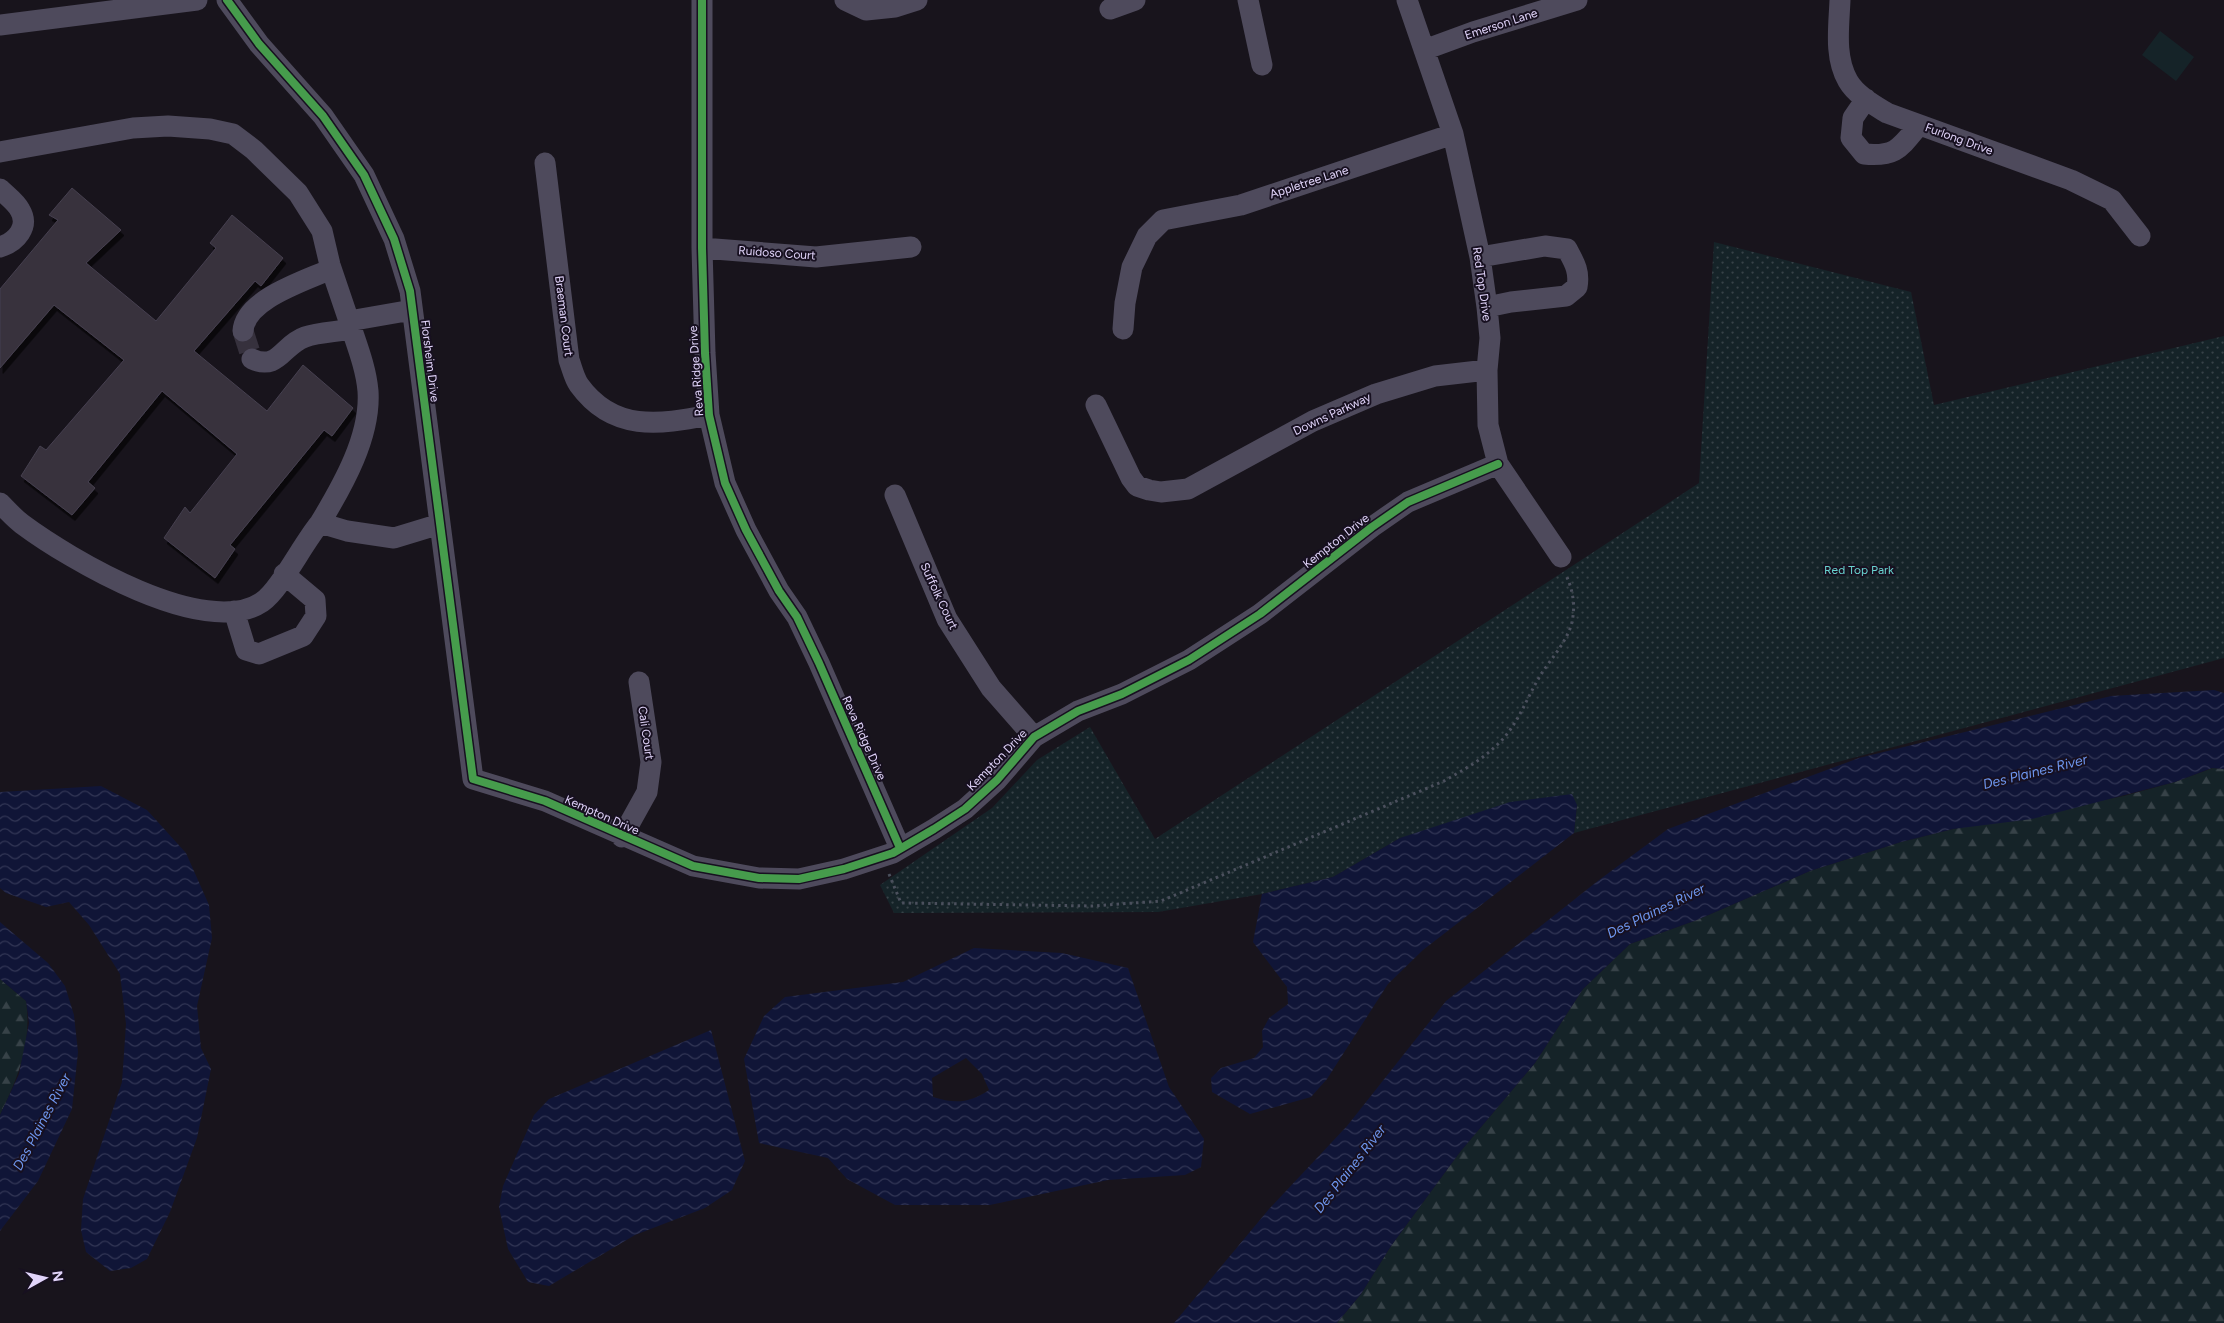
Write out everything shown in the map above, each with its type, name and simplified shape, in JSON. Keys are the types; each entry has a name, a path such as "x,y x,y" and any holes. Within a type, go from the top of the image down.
{"street":[{"path":"0,25 103,6 197,0"},
{"name":"Florsheim Drive","path":"226,0 259,44 323,116 364,175 394,239 410,291 473,779"},
{"name":"Reva Ridge Drive","path":"702,0 702,248 705,353 709,415 725,484 746,530 779,591 796,617 819,663 900,848"},
{"path":"845,0 866,10 894,7 917,0"},
{"path":"1110,9 1134,0"},
{"path":"1248,0 1262,65"},
{"name":"Red Top Drive","path":"1407,0 1453,134 1480,257 1490,338 1487,370 1488,425 1498,464 1562,558"},
{"name":"Emerson Lane","path":"1424,50 1473,32 1577,0"},
{"name":"Furlong Drive","path":"1840,0 1839,57 1848,82 1866,100 1887,114 2071,180 2096,192 2112,200 2140,236"},
{"path":"1866,100 1853,118 1852,138 1864,154 1883,156 1900,148 1919,125"},
{"path":"0,152 133,128 168,126 210,129 233,134 254,150 298,193 322,231 331,269 361,357 368,391 366,427 338,492 320,522 308,536 278,585 262,602 234,611 215,612 183,607 153,598 79,561 21,523 0,503"},
{"name":"Appletree Lane","path":"1123,329 1125,303 1132,267 1147,236 1163,220 1241,205 1453,134"},
{"name":"Braeman Court","path":"545,163 569,360 578,384 600,406 626,420 665,423 709,415"},
{"path":"0,189 20,210 23,226 21,232 14,240 0,247"},
{"name":"Ruidoso Court","path":"702,248 816,257 911,246"},
{"path":"1480,257 1545,246 1567,249 1576,264 1579,277 1577,286 1566,296 1511,302 1487,307"},
{"path":"244,332 244,322 253,309 290,287 331,269"},
{"path":"252,359 263,364 274,361 294,343 306,336 412,310"},
{"name":"Downs Parkway","path":"1096,405 1131,478 1137,486 1161,492 1188,489 1313,421 1376,394 1434,376 1487,370"},
{"name":"Kempton Drive","path":"473,779 544,801 622,837 693,866 759,878 798,879 844,869 900,848 934,830 965,809 997,780 1034,737 1078,712 1122,694 1189,660 1260,614 1372,527 1408,502 1498,464"},
{"name":"Suffolk Court","path":"895,495 947,619 992,688 1034,737"},
{"path":"320,522 347,531 394,538 440,524"},
{"path":"234,611 246,650 259,654 303,636 316,616 315,600 284,574"},
{"name":"Cali Court","path":"622,837 647,792 651,762 639,682"}],"path":[{"path":"886,868 902,903 1093,906 1161,901 1444,781 1476,763 1499,744 1516,722 1539,678 1567,635 1573,618 1573,596 1567,577 1556,562 1562,558"}],"green space":[{"path":"2160,31 2194,57 2176,81 2142,55"},
{"name":"Red Top Park","path":"1714,242 1911,292 1934,405 2224,336 2224,658 1574,833 1577,805 1400,838 1333,877 1262,894 1158,912 894,913 880,885 992,808 1037,760 1090,727 1155,839 1699,483"},
{"path":"2213,768 2224,769 2224,1323 1337,1323 1361,1294 1391,1246 1460,1152 1535,1063 1583,989 1630,944 1697,920 1810,871 1901,842 1953,829 2124,796 2175,782"},
{"path":"0,979 26,1001 27,1032 18,1074 0,1115"}],"water":[{"name":"Des Plaines River","path":"2214,690 2224,693 2224,769 2212,768 2175,782 2032,819 1953,829 1901,842 1810,871 1697,920 1630,944 1583,989 1535,1063 1460,1152 1391,1246 1361,1294 1337,1323 1174,1323 1269,1209 1347,1126 1446,1001 1599,880 1668,829 1859,758 2111,696"},
{"path":"101,786 147,810 186,853 209,905 212,938 197,1006 201,1048 211,1069 197,1138 170,1212 147,1259 131,1268 110,1271 86,1252 81,1230 83,1199 122,1082 126,1024 120,974 89,925 69,902 46,907 6,893 0,888 0,792"},
{"path":"1572,794 1577,805 1574,833 1423,950 1388,984 1327,1079 1311,1097 1250,1114 1212,1092 1211,1078 1221,1068 1254,1058 1263,1047 1262,1031 1269,1018 1288,1004 1287,987 1253,942 1262,894 1333,877 1400,838 1510,802"},
{"name":"Des Plaines River","path":"0,922 48,963 65,986 74,1015 78,1052 72,1109 38,1181 0,1231 0,1115 19,1074 29,1023 26,1001 0,979"},
{"path":"974,948 1062,953 1128,968 1169,1087 1204,1139 1201,1167 1185,1175 1108,1180 990,1205 895,1205 847,1179 828,1158 759,1143 744,1059 764,1016 785,997 903,982","holes":["966,1058 982,1074 989,1090 975,1098 962,1101 948,1101 933,1097 932,1078"]},
{"path":"711,1030 745,1161 732,1190 705,1208 635,1235 549,1286 528,1282 508,1249 499,1207 503,1186 534,1115 549,1099"}],"building":[{"path":"72,188 121,230 86,263 156,321 216,248 210,243 232,215 283,258 261,286 255,281 194,351 267,411 303,365 353,408 332,436 324,430 230,545 235,549 215,578 164,538 185,507 190,513 237,454 162,391 88,482 95,488 72,515 21,476 40,446 46,450 124,360 54,305 0,368 0,289 58,220 49,215"}],"tunnel":[{"path":"243,331 252,359"}],"cycle path":[{"path":"227,0 259,44 323,116 364,175 394,239 410,291 473,779 545,801 693,866 759,878 799,879 844,869 893,853 965,809 997,780 1034,737 1078,711 1122,694 1189,660 1260,614 1372,527 1408,502 1498,464"},
{"path":"702,0 702,248 709,415 725,483 746,530 779,591 797,617 900,848"}]}
